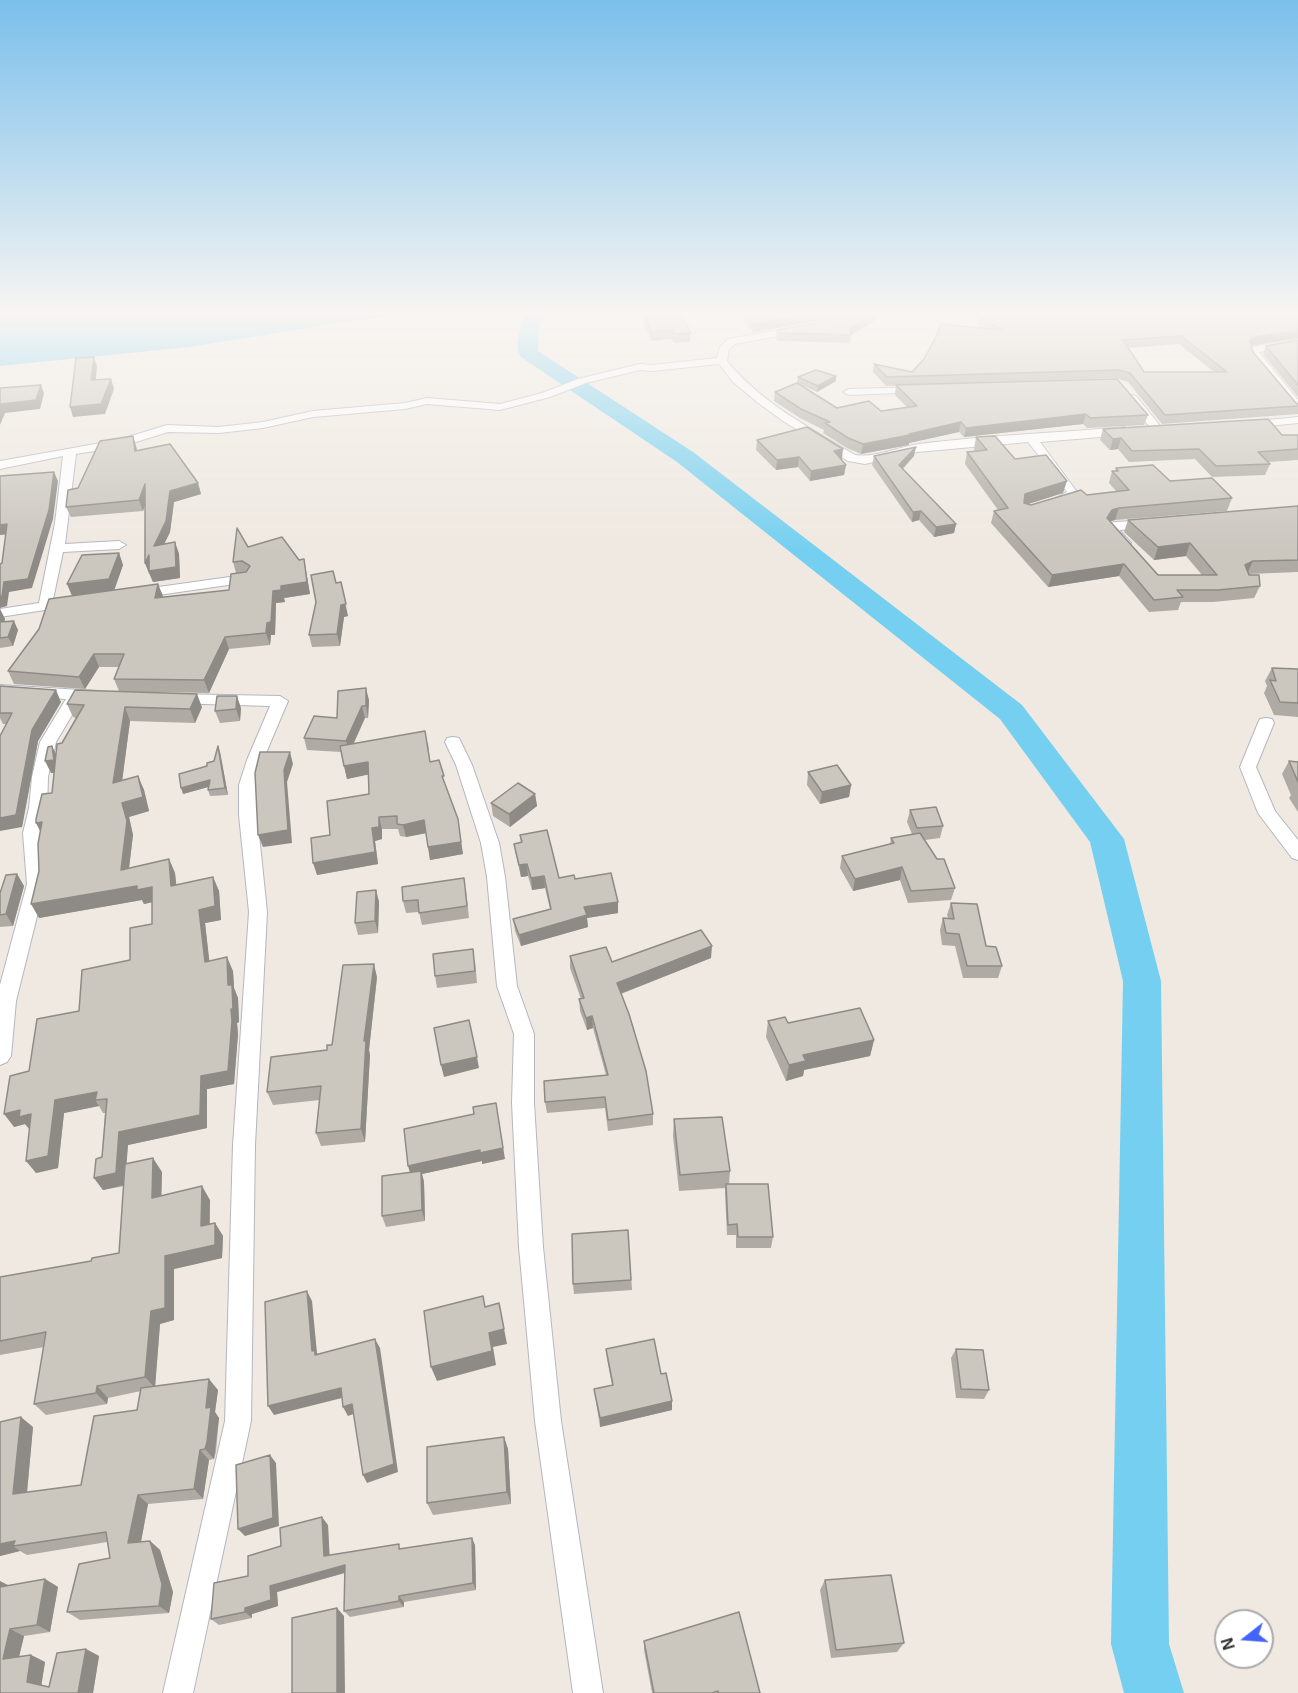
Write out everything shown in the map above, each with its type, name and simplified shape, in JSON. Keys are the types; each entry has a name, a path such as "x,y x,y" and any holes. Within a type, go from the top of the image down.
{"street":[{"path":"0,465 120,443 167,428 219,430 263,425 313,414 405,406 427,401 500,407 518,404 551,392"},
{"path":"751,392 787,419 852,458 865,460 917,448 1030,437 1163,429 1129,392"},
{"path":"1285,392 1298,408"},
{"path":"1238,425 1298,420"},
{"path":"1030,437 1074,496 1070,499 1041,505"},
{"path":"0,613 52,605 70,451"},
{"path":"1133,551 1112,531 1115,526 1160,523"},
{"path":"58,548 119,545"},
{"path":"128,595 244,579"},
{"path":"0,690 110,698"},
{"path":"0,1056 6,1001 36,884 32,833 38,808 40,777 48,742 76,694"},
{"path":"155,699 280,701 255,760 248,785 248,815 258,912 244,1145 238,1421 178,1693"},
{"path":"1266,723 1248,767 1267,813 1298,853"},
{"path":"453,742 464,765 490,843 496,877 507,986 524,1034 524,1103 531,1247 547,1409 588,1693"}],"building":[{"path":"0,392 39,392 36,400 1,404 0,406"},
{"path":"72,392 106,392 101,404 70,407"},
{"path":"775,392 811,392 837,408 869,401 881,411 917,406 903,392 1128,392 1148,415 1090,418 1086,414 966,428 961,422 863,444 848,438 825,423 830,422 801,409"},
{"path":"1146,392 1287,392 1298,404 1298,406 1165,415"},
{"path":"1268,419 1282,435 1298,435 1298,449 1258,452 1270,464 1216,466 1199,449 1132,451 1121,438 1113,439 1103,429"},
{"path":"807,427 843,449 834,451 846,465 811,471 799,457 777,460 757,440"},
{"path":"133,436 135,451 170,444 198,483 170,491 166,521 154,546 175,542 176,567 149,571 149,555 145,563 145,484 139,500 66,507 68,490 78,488 100,441"},
{"path":"995,436 1015,459 1046,455 1067,481 1025,494 1024,503 1031,505 1081,490 1087,495 1129,490 1112,471 1118,471 1116,468 1153,465 1170,481 1212,478 1232,498 1119,508 1112,510 1107,518 1158,575 1217,575 1190,543 1158,547 1128,520 1298,506 1298,560 1253,561 1245,565 1249,575 1259,575 1260,586 1218,590 1177,590 1183,597 1154,600 1124,564 1052,575 994,511 1008,508 967,452 987,450 976,437"},
{"path":"916,447 899,465 956,524 936,527 921,511 913,512 874,456"},
{"path":"54,472 49,510 28,579 4,582 0,597 0,564 7,524 0,525 0,476"},
{"path":"237,528 248,547 282,537 299,560 304,559 307,582 281,586 281,590 273,591 271,622 267,623 266,633 225,637 204,680 114,679 124,654 94,654 79,677 8,671 39,629 49,599 158,584 155,598 229,590 231,574 246,572 250,566 242,561 233,562"},
{"path":"119,553 109,579 67,584 82,555"},
{"path":"333,571 336,583 341,582 346,604 341,605 337,634 309,635 316,602 311,575"},
{"path":"14,621 8,637 0,638 0,622"},
{"path":"1272,668 1298,669 1298,703 1280,702 1270,680 1276,681"},
{"path":"0,686 56,690 32,730 16,815 0,818 0,736 12,713 0,713"},
{"path":"366,688 366,706 362,706 346,741 304,738 314,716 337,718 338,691"},
{"path":"75,690 197,694 190,709 125,707 113,783 138,776 143,797 122,803 127,821 121,870 169,859 171,886 213,877 215,906 199,910 205,962 227,957 228,985 232,985 233,1009 231,1009 228,1071 201,1076 200,1115 119,1132 116,1173 94,1178 96,1159 102,1157 107,1099 95,1100 97,1092 55,1100 48,1156 26,1161 31,1114 19,1117 20,1110 4,1114 10,1076 29,1071 37,1019 79,1011 82,970 130,960 130,928 152,924 152,887 137,890 137,886 31,904 39,871 38,844 42,822 36,823 36,819 42,794 52,793 57,744 62,743 84,705 67,704"},
{"path":"217,696 237,696 236,709 215,711"},
{"path":"425,731 430,762 439,760 444,776 442,776 458,819 461,842 428,847 424,820 403,825 397,824 397,816 379,817 379,827 372,828 375,852 313,863 311,838 330,835 327,801 369,794 368,762 344,766 340,746"},
{"path":"52,746 54,760 45,761 48,747"},
{"path":"218,746 225,788 208,790 210,780 181,788 179,774 207,766 207,763 214,761"},
{"path":"260,752 290,752 284,770 288,830 258,835 255,773"},
{"path":"1289,761 1298,762 1298,782"},
{"path":"837,765 851,785 822,792 808,772"},
{"path":"518,783 535,794 509,814 491,803"},
{"path":"936,807 943,826 917,828 910,810"},
{"path":"547,830 559,878 574,875 575,879 611,873 618,902 584,907 587,915 519,935 513,919 551,909 544,876 531,878 527,864 519,865 514,844 522,842 520,835"},
{"path":"920,833 937,859 944,859 955,888 911,891 902,867 855,879 842,856 894,843 891,838"},
{"path":"17,874 6,914 0,915 0,893 6,875"},
{"path":"464,878 467,906 419,913 418,900 403,901 402,887"},
{"path":"376,890 375,921 355,923 357,892"},
{"path":"951,903 977,904 986,946 996,947 1002,966 967,966 959,934 946,933 943,918 954,919"},
{"path":"701,930 712,946 617,983 646,1071 653,1114 608,1120 605,1097 545,1102 544,1081 608,1075 592,1016 586,1018 579,999 584,998 570,956 606,947 612,962"},
{"path":"473,949 475,971 435,976 433,954"},
{"path":"374,964 364,1041 366,1041 361,1129 316,1133 321,1086 267,1092 271,1057 327,1050 327,1045 332,1045 343,965"},
{"path":"860,1008 874,1040 803,1055 806,1061 789,1065 768,1021 785,1017 788,1023"},
{"path":"469,1020 477,1057 441,1065 434,1028"},
{"path":"496,1103 503,1148 480,1153 480,1150 408,1166 404,1129 474,1114 473,1107"},
{"path":"722,1117 730,1171 680,1175 674,1119"},
{"path":"153,1158 152,1198 202,1186 201,1226 215,1223 215,1245 165,1256 165,1308 151,1311 145,1377 97,1386 96,1393 34,1404 46,1332 0,1341 0,1277 91,1261 92,1258 119,1253 125,1164"},
{"path":"421,1171 422,1210 382,1216 382,1176"},
{"path":"726,1184 768,1184 773,1237 738,1237 737,1224 728,1225"},
{"path":"628,1230 631,1280 573,1284 572,1234"},
{"path":"307,1291 312,1351 315,1350 315,1355 375,1339 394,1464 363,1475 352,1404 343,1407 341,1388 268,1406 265,1302"},
{"path":"483,1296 485,1307 499,1303 504,1329 489,1333 492,1351 431,1367 424,1311"},
{"path":"654,1339 661,1374 666,1373 672,1401 600,1418 594,1389 613,1385 606,1349"},
{"path":"956,1349 983,1350 989,1390 961,1389"},
{"path":"209,1379 206,1408 211,1407 207,1442 205,1449 200,1450 194,1489 138,1495 128,1543 150,1541 162,1584 159,1606 67,1612 79,1564 110,1558 106,1532 13,1546 15,1541 0,1544 0,1422 21,1417 13,1494 81,1485 94,1416 137,1410 141,1388"},
{"path":"504,1437 507,1492 427,1503 427,1447"},
{"path":"270,1455 273,1518 238,1529 236,1465"},
{"path":"322,1517 324,1556 399,1544 399,1549 472,1538 473,1583 399,1596 399,1601 344,1611 345,1565 270,1586 271,1600 245,1608 245,1612 211,1619 214,1583 248,1576 248,1556 281,1546 280,1528"},
{"path":"891,1575 904,1643 836,1650 825,1580"},
{"path":"45,1579 37,1625 10,1629 3,1659 31,1655 27,1682 49,1687 57,1653 86,1649 78,1693 0,1693 0,1587"},
{"path":"337,1608 337,1693 292,1693 292,1618"},
{"path":"739,1612 760,1693 718,1693 718,1691 712,1693 654,1693 644,1641"}],"waterway":[{"path":"587,392 685,457 1011,712 1107,839 1142,981 1140,1644 1154,1693"}]}
